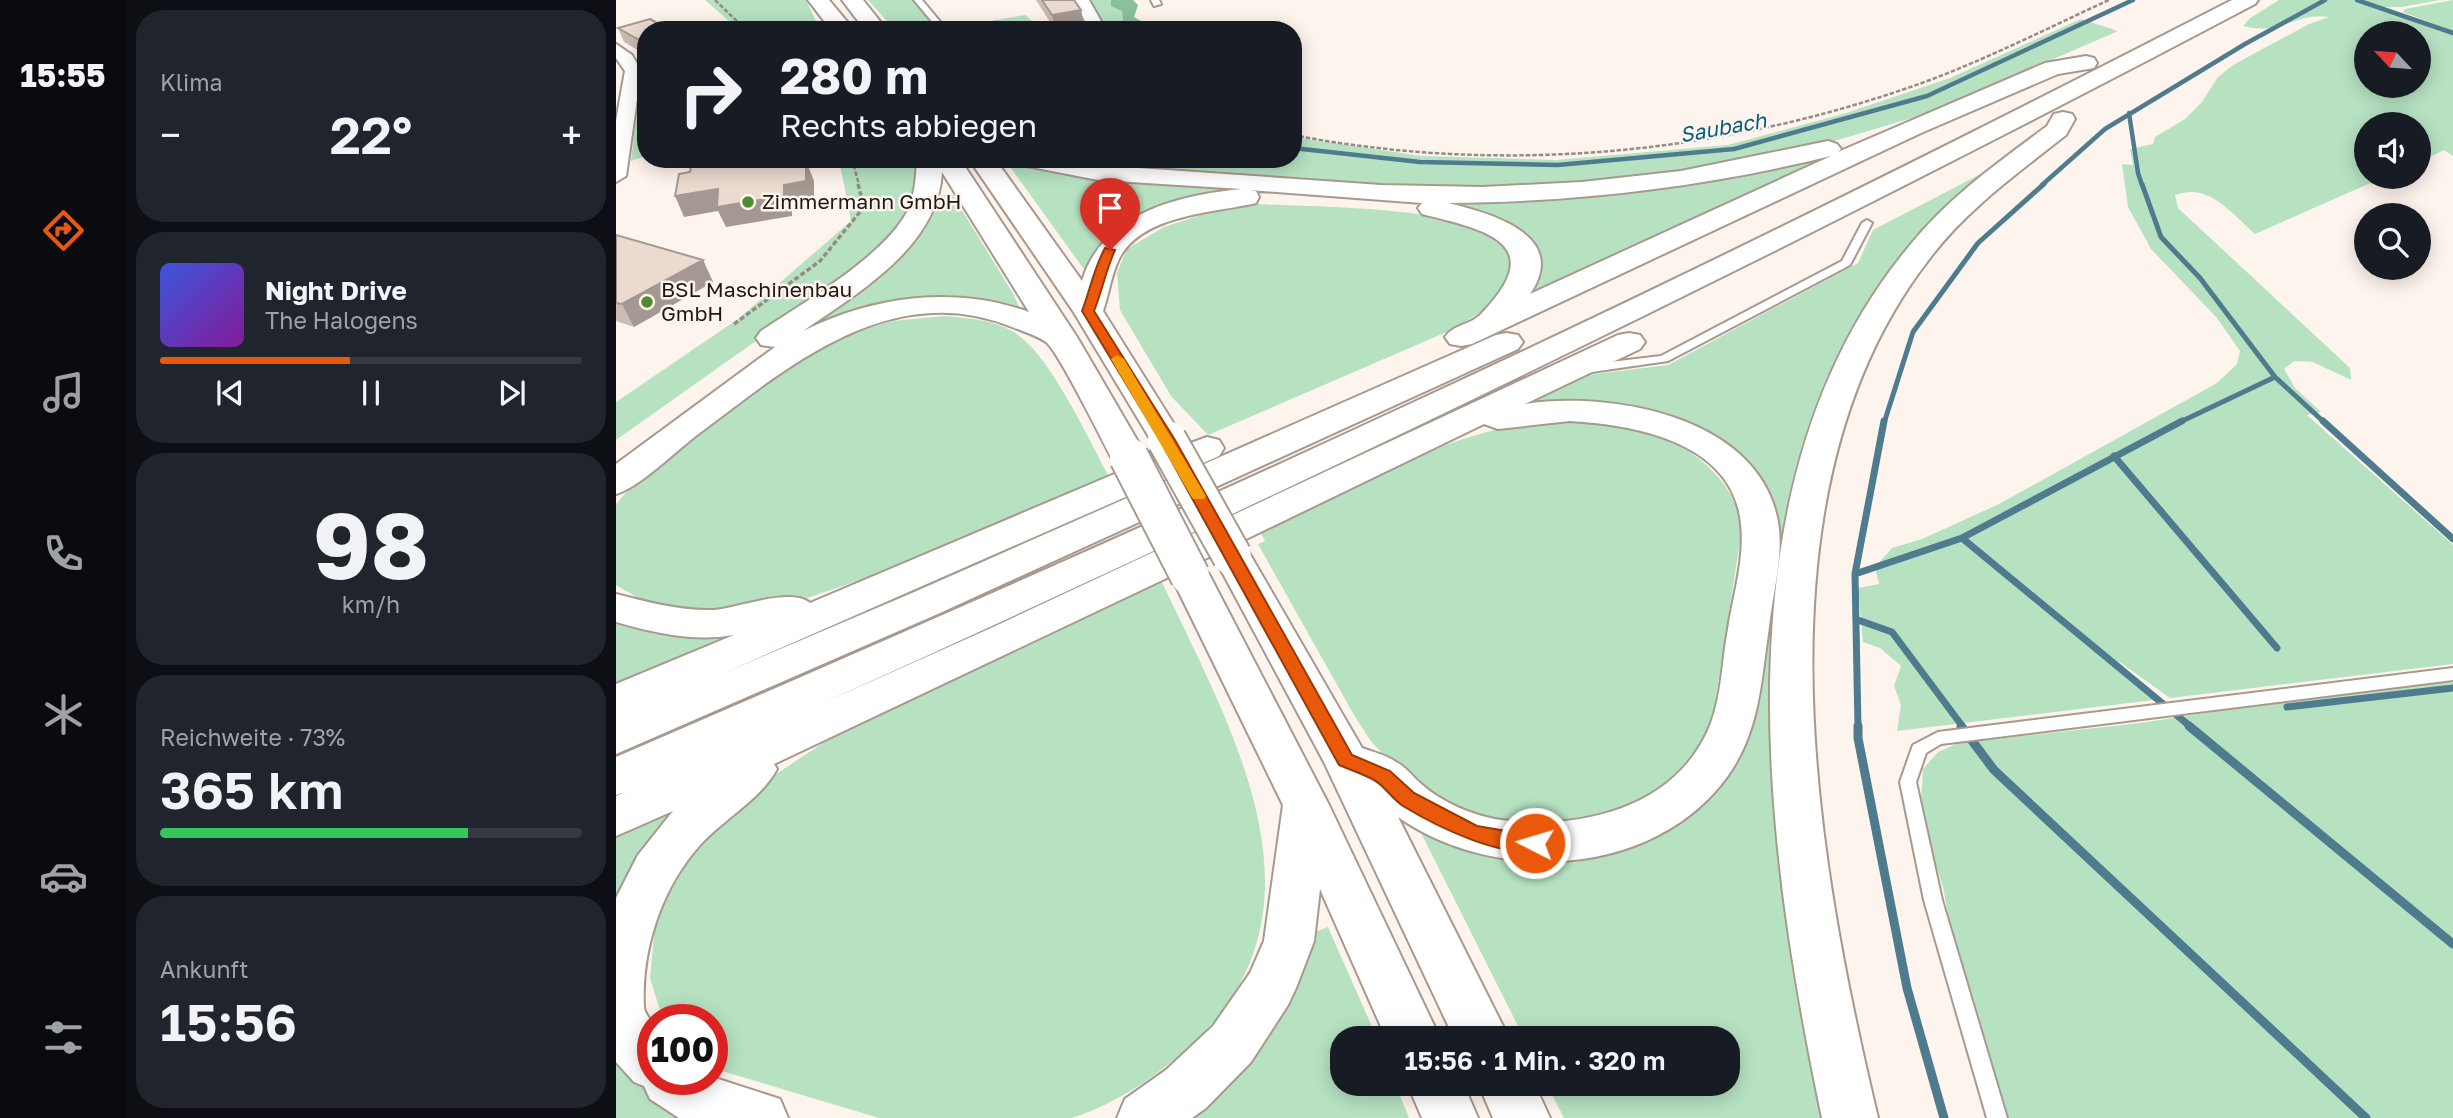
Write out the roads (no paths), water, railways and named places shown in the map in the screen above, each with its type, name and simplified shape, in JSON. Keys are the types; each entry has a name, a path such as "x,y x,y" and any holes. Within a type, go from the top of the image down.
{"highway":[{"path":"818,0 836,21"},
{"path":"852,0 869,21"},
{"path":"616,737 926,603 1446,370 1861,176 2086,63 2229,3"},
{"path":"616,817 1432,437 1867,223 2063,119 2219,24 2229,3"},
{"path":"616,777 943,632 1470,389 1887,188 2229,3"},
{"path":"616,702 1490,323 1912,128 2053,68 2086,63"},
{"path":"1850,1118 1834,1050 1808,906 1793,775 1791,665 1798,545 1822,437 1843,381 1868,331 1920,251 1961,209 2057,130 2063,119"},
{"path":"1078,168 1431,195 1535,193 1626,186 1736,170 1912,128"},
{"path":"616,449 849,282 892,247 917,217 929,189 930,168"},
{"path":"953,168 1061,337 1129,457 1306,805 1407,1026"},
{"path":"988,168 1088,311 1167,440 1346,760 1476,1026"},
{"path":"1088,311 1105,258 1127,235 1166,215 1198,204 1266,196 1429,207 1472,217 1498,227 1520,244 1527,265 1524,279 1517,290 1490,323"},
{"path":"616,483 644,457 784,355 811,339 858,320 915,308 971,306 995,312 1061,337"},
{"path":"1346,760 1384,776 1407,799 1472,833 1498,839 1573,843 1633,827 1663,812 1690,791 1714,762 1730,731 1748,627 1760,530 1759,516 1747,487 1724,460 1679,430 1632,416 1595,410 1516,415 1432,437"},
{"path":"616,608 656,619 713,624 787,612 878,590"},
{"path":"637,1047 618,1012 620,967 627,930 643,891 666,852 707,808 796,735"},
{"path":"1145,1118 1186,1089 1233,1044 1270,988 1289,941 1306,805"},
{"path":"694,1095 721,1107 760,1118"},
{"path":"1440,1096 1450,1118"},
{"path":"1511,1096 1522,1118"}],"street":[{"path":"1081,0 1093,21"},
{"path":"616,49 626,58 633,71 616,176"}],"lane":[{"path":"918,0 936,21"},
{"path":"1997,1118 1933,900 1908,782 1919,749 1938,738 2453,674"}],"waterway":[{"name":"Saubach","path":"1302,149 1420,162 1558,165 1734,149 1927,96 2133,0"},
{"path":"2129,114 2245,44 2325,0"},
{"path":"2357,0 2453,33"},
{"path":"2042,185 2105,129 2129,114"},
{"path":"2129,114 2142,185"},
{"path":"1884,423 1913,332 1978,243 2044,184"},
{"path":"2142,184 2161,237 2200,278 2275,377"},
{"path":"2180,422 2275,377"},
{"path":"2275,377 2325,423"},
{"path":"1855,574 1884,421"},
{"path":"2323,421 2453,539"},
{"path":"2115,457 2180,422"},
{"path":"1962,538 2115,457"},
{"path":"2115,457 2277,648"},
{"path":"1855,574 1962,538"},
{"path":"1962,538 2191,727"},
{"path":"1855,574 1858,727"},
{"path":"1858,620 1892,632 1963,727"},
{"path":"2287,707 2453,688"},
{"path":"1961,726 1994,770 2366,1118"},
{"path":"2189,726 2453,944"},
{"path":"1858,727 1907,988 1944,1118"}],"place":[{"name":"Zimmermann GmbH","path":"748,202"},
{"name":"BSL Maschinenbau GmbH","path":"647,302"}]}
